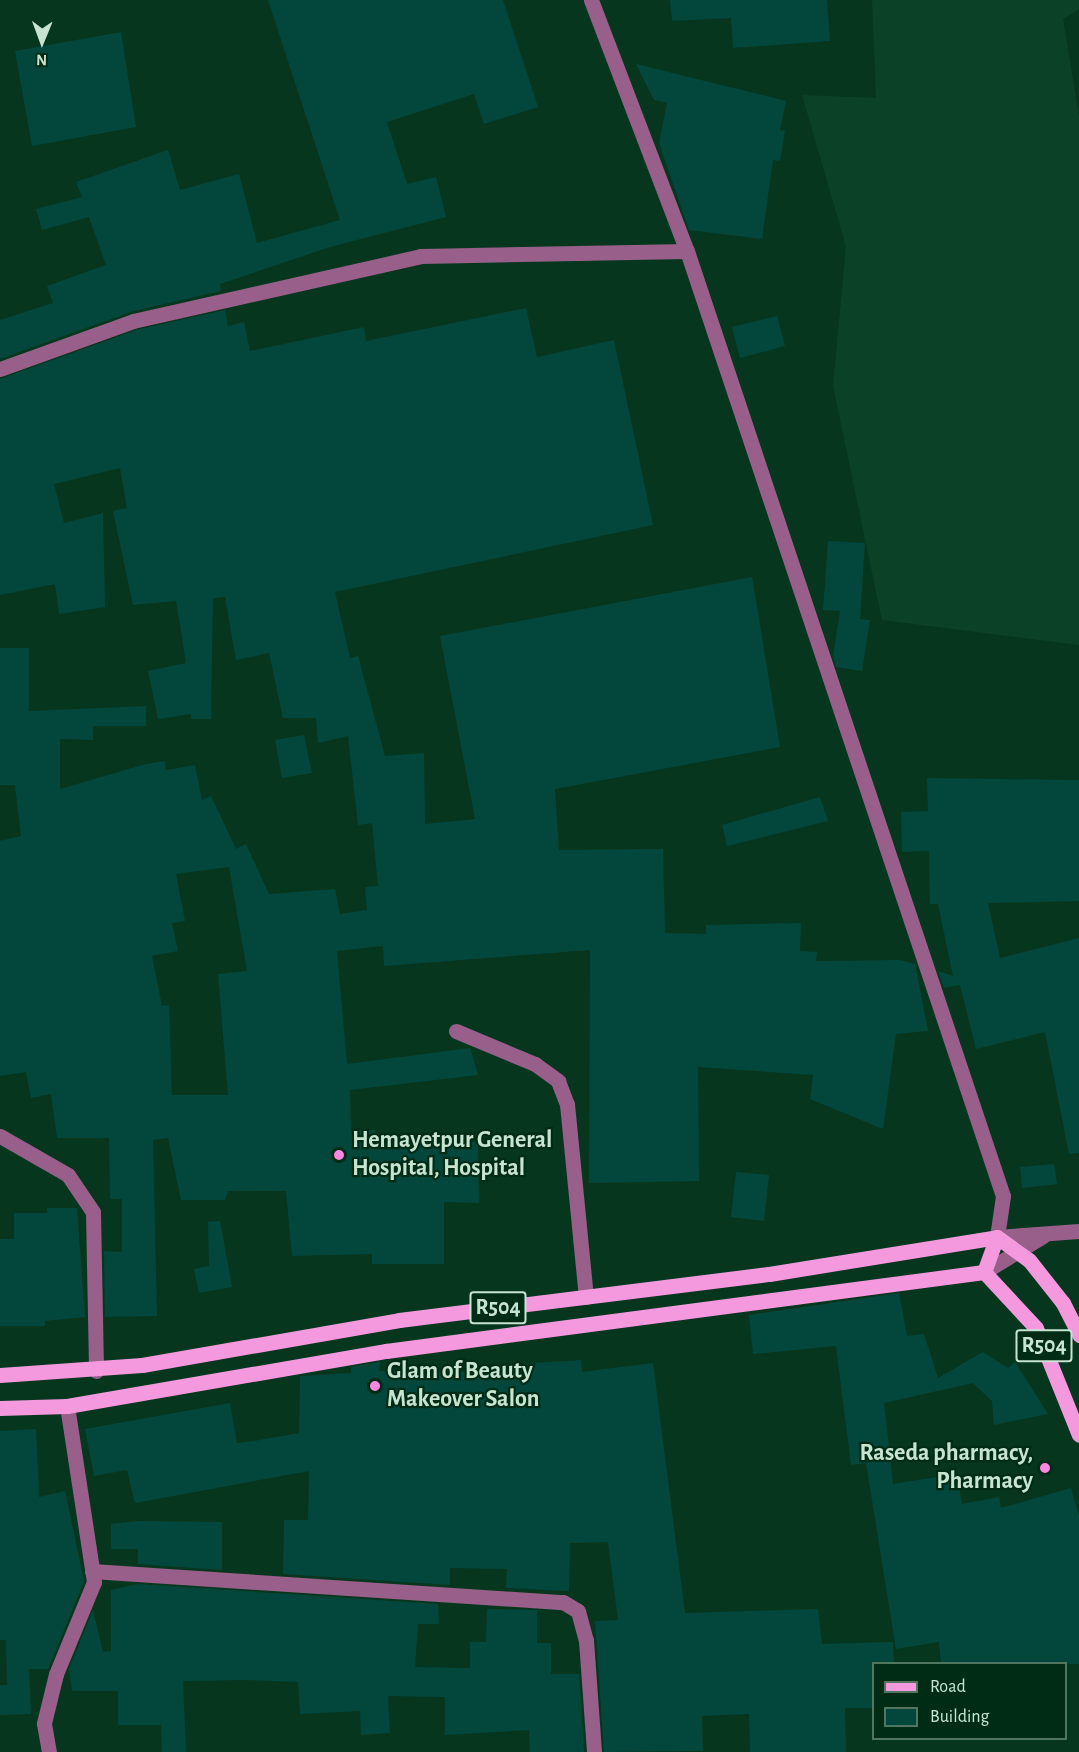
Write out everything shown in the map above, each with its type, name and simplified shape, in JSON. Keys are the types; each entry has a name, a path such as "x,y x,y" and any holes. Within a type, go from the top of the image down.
{"main road":[{"name":"R504","path":"0,1375 96,1371 399,1320 586,1297 997,1237 1018,1251 1063,1303 1079,1335"},
{"path":"984,1272 997,1237"},
{"name":"R504","path":"0,1408 67,1406 386,1351 984,1272 1036,1328 1079,1435"}],"street":[{"path":"591,0 687,251 1003,1196 997,1237 1079,1232"},
{"path":"0,369 134,321 422,256 687,251"},
{"path":"456,1031 535,1064 558,1081 567,1104 586,1297"},
{"path":"0,1136 68,1175 93,1212 96,1371"},
{"path":"984,1272 1048,1233"},
{"path":"49,1752 44,1723 56,1674 94,1582 67,1406"},
{"path":"92,1571 563,1602 578,1611 586,1640 594,1752"}],"shaded area":[{"path":"872,0 1079,0 1079,9 1063,19 1079,116 1079,645 882,620 833,386 846,246 802,95 876,98"}],"building":[{"path":"268,0 503,0 538,107 484,124 474,94 387,122 407,184 436,177 446,217 330,247 220,284 221,291 130,312 0,359 0,320 53,303 47,286 106,265 89,217 42,230 36,209 82,197 76,182 168,150 180,190 239,174 257,243 340,220"},
{"path":"670,0 827,0 830,41 733,48 731,18 672,21"},
{"path":"121,32 136,127 32,146 15,51"},
{"path":"636,64 786,101 780,130 785,131 780,161 773,160 762,239 689,230 659,143 667,103 654,100"},
{"path":"526,308 537,357 614,340 653,525 335,592 350,658 358,656 385,756 424,753 425,824 475,819 440,636 752,577 780,747 555,789 559,850 663,849 665,933 706,934 706,925 801,923 800,951 817,952 816,961 899,960 915,964 928,1031 896,1034 883,1129 810,1099 813,1075 698,1067 699,1181 589,1183 590,950 384,966 383,946 337,951 347,1064 470,1048 478,1075 350,1090 351,1130 375,1130 375,1137 421,1142 478,1142 479,1203 444,1202 444,1264 372,1264 372,1254 292,1256 286,1191 228,1191 225,1200 181,1200 168,1138 153,1140 157,1316 105,1317 104,1251 122,1252 122,1199 110,1199 109,1138 57,1138 51,1094 31,1098 26,1072 0,1076 0,841 21,836 15,785 0,785 0,648 29,648 29,711 146,706 146,726 93,726 93,740 60,739 60,789 146,764 165,761 166,770 195,765 202,800 211,796 236,849 246,844 269,894 335,889 340,914 367,910 365,887 378,886 372,823 358,825 348,736 318,743 316,718 283,718 269,653 236,660 225,597 213,598 211,719 191,719 191,714 158,719 148,671 186,663 176,601 133,605 113,511 127,508 120,468 54,484 64,523 103,513 105,607 59,614 55,584 0,595 0,379 136,330 225,310 228,326 244,322 250,351 364,327 366,341","holes":["229,867 247,971 218,974 228,1095 172,1095 169,1005 162,1006 152,956 178,951 172,923 185,921 176,874"]},
{"path":"777,316 785,346 740,358 732,327"},
{"path":"828,541 865,543 860,619 870,620 862,671 836,667 833,657 840,611 823,610"},
{"path":"304,735 312,773 282,778 275,740"},
{"path":"927,778 1079,780 1079,901 988,903 1000,958 1079,938 1079,1153 1069,1154 1045,1032 976,1049 960,985 944,988 938,971 953,976 938,904 930,904 929,851 902,852 901,812 928,811"},
{"path":"820,797 828,821 727,846 722,825"},
{"path":"1054,1164 1057,1184 1022,1188 1020,1167"},
{"path":"736,1172 769,1175 764,1221 731,1217"},
{"path":"47,1208 77,1208 85,1317 45,1321 45,1326 0,1326 0,1239 14,1239 14,1213 47,1213"},
{"path":"220,1221 232,1287 199,1293 194,1269 209,1266 208,1222"},
{"path":"899,1293 907,1336 924,1334 938,1378 983,1352 1008,1368 1015,1362 1048,1414 994,1425 992,1401 973,1383 884,1403 893,1484 957,1474 962,1504 999,1497 1001,1508 1071,1488 1079,1516 1079,1664 1067,1664 1067,1662 941,1662 939,1642 896,1649 866,1463 851,1465 836,1346 753,1354 749,1315"},
{"path":"581,1360 582,1372 653,1363 685,1613 818,1609 822,1644 893,1642 894,1662 872,1662 872,1708 845,1708 846,1752 750,1752 749,1714 702,1716 703,1751 604,1752 595,1621 618,1620 608,1542 570,1543 569,1591 506,1588 507,1569 450,1568 450,1585 283,1574 284,1520 308,1520 309,1471 135,1503 127,1470 94,1476 85,1429 230,1403 237,1443 254,1441 299,1433 300,1376 351,1373 351,1367 380,1362 379,1371 471,1372 471,1367"},
{"path":"36,1429 39,1497 65,1491 84,1581 48,1669 29,1669 31,1714 0,1715 0,1685 7,1685 6,1640 0,1640 0,1431"},
{"path":"139,1521 222,1522 222,1570 138,1564 138,1549 111,1549 111,1524"},
{"path":"138,1584 438,1604 439,1624 418,1624 415,1667 470,1668 470,1642 486,1642 487,1609 537,1610 537,1643 551,1643 551,1674 579,1674 584,1752 530,1752 529,1730 445,1735 445,1697 388,1696 390,1733 361,1735 360,1711 300,1714 298,1682 246,1680 183,1681 186,1752 162,1752 161,1725 118,1725 118,1691 72,1691 69,1669 93,1610 103,1652 111,1651 111,1590"}],"place":[{"name":"Hemayetpur General Hospital, Hospital","path":"339,1155"},
{"name":"Glam of Beauty Makeover Salon","path":"375,1386"},
{"name":"Raseda pharmacy, Pharmacy","path":"1045,1468"}]}
